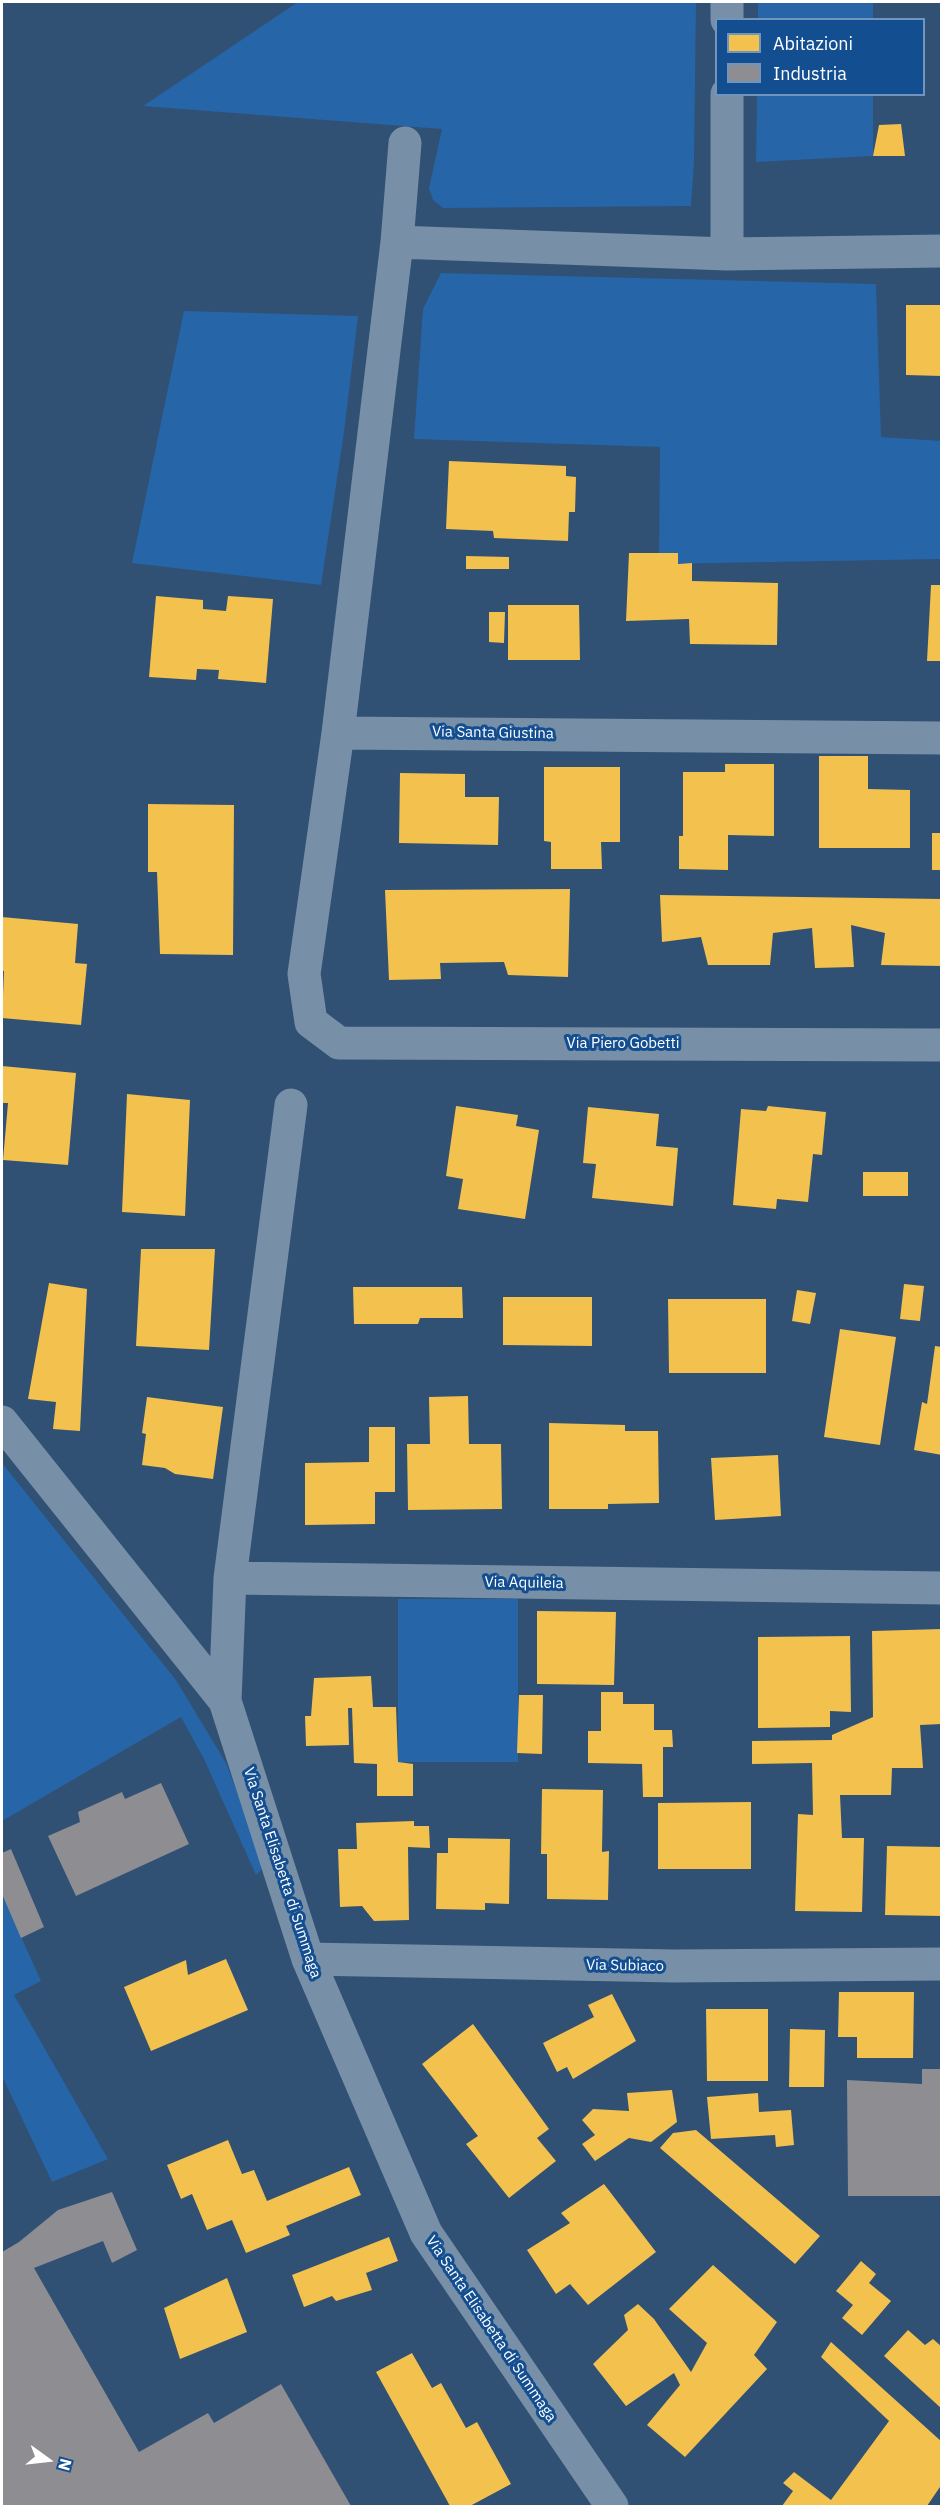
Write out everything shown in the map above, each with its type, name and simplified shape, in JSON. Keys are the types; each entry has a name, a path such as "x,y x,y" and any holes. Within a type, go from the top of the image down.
{"street":[{"path":"727,2 727,18"},
{"path":"727,96 727,254"},
{"path":"338,733 397,242 405,142"},
{"path":"397,242 727,254 942,251"},
{"name":"Via Santa Giustina","path":"338,733 942,738"},
{"name":"Via Piero Gobetti","path":"338,733 304,974 311,1022 339,1043 942,1045"},
{"path":"225,1701 230,1578 291,1105"},
{"name":"Via Santa Elisabetta di Summaga","path":"2,1422 225,1701 308,1959 426,2233 612,2506"},
{"name":"Via Aquileia","path":"230,1578 942,1588"},
{"name":"Via Subiaco","path":"308,1959 674,1966 942,1964"}],"shaded area":[{"path":"298,2 696,2 694,162 691,206 443,208 433,200 429,188 442,129 143,106"},
{"path":"758,2 873,2 873,18 758,18"},
{"path":"757,96 873,96 873,156 756,162"},
{"path":"441,273 876,284 881,437 941,441 941,559 659,564 660,447 414,439 423,309"},
{"path":"184,311 358,316 344,432 321,585 132,563"},
{"path":"2,1463 176,1680 226,1763 265,1866 256,1875 204,1759 181,1717 2,1821"},
{"path":"398,1599 518,1599 518,1762 398,1762"},
{"path":"2,1894 41,1981 14,1995 108,2159 52,2182 2,2076"}],"building: Abitazioni":[{"path":"901,124 905,156 873,156 879,125"},
{"path":"906,305 942,305 942,376 906,375"},
{"path":"449,461 566,466 566,476 576,477 575,512 569,512 568,541 494,538 493,531 446,529"},
{"path":"629,553 678,553 678,564 692,563 692,581 778,583 777,645 690,644 689,619 626,621"},
{"path":"466,556 509,557 509,569 466,569"},
{"path":"931,585 942,585 942,661 927,661"},
{"path":"156,596 203,600 203,609 226,611 228,596 273,599 266,683 218,679 219,670 197,669 196,680 149,677"},
{"path":"508,605 579,605 580,660 508,660"},
{"path":"489,612 505,612 504,643 489,642"},
{"path":"819,756 868,756 868,789 910,790 910,848 819,848"},
{"path":"725,764 774,764 774,836 728,835 728,870 679,869 679,836 683,836 683,772 725,772"},
{"path":"544,767 620,767 620,842 601,842 602,869 551,869 551,842 544,841"},
{"path":"400,773 465,774 465,797 499,797 498,845 399,843"},
{"path":"148,804 234,805 233,955 160,954 157,872 148,872"},
{"path":"932,833 942,833 942,870 932,870"},
{"path":"570,889 568,977 508,975 504,962 440,963 441,979 389,980 385,890"},
{"path":"660,895 942,899 942,966 881,965 885,933 851,925 854,967 815,968 812,928 773,933 770,965 708,965 701,937 662,942"},
{"path":"2,917 78,924 75,963 87,964 81,1025 2,1018 4,971 2,971"},
{"path":"2,1066 76,1073 68,1165 3,1160 8,1103 2,1103"},
{"path":"127,1094 190,1100 185,1216 122,1212"},
{"path":"456,1106 518,1115 516,1126 539,1130 525,1219 458,1209 463,1179 446,1176"},
{"path":"768,1106 826,1112 822,1155 813,1154 808,1202 777,1199 776,1209 733,1205 741,1109 766,1111"},
{"path":"588,1107 659,1114 656,1146 678,1148 673,1206 592,1198 596,1164 583,1163"},
{"path":"863,1172 908,1172 908,1196 863,1196"},
{"path":"141,1249 215,1249 209,1350 136,1346"},
{"path":"49,1283 87,1289 80,1431 53,1429 56,1402 28,1399"},
{"path":"904,1284 924,1286 920,1321 900,1319"},
{"path":"353,1287 462,1287 463,1318 420,1318 418,1324 354,1324"},
{"path":"797,1290 816,1293 810,1324 792,1321"},
{"path":"503,1297 592,1297 592,1346 503,1345"},
{"path":"668,1299 766,1299 766,1373 669,1373"},
{"path":"840,1329 896,1337 880,1445 824,1437"},
{"path":"935,1346 942,1347 942,1455 914,1450 922,1402 927,1404"},
{"path":"468,1396 469,1444 501,1444 502,1509 408,1510 407,1444 430,1444 429,1397"},
{"path":"147,1397 223,1407 213,1479 175,1474 165,1468 142,1465 146,1434 142,1433"},
{"path":"549,1423 625,1425 625,1431 658,1431 659,1503 608,1504 608,1509 549,1509"},
{"path":"369,1427 395,1427 395,1492 375,1492 375,1524 305,1525 305,1463 369,1462"},
{"path":"778,1455 781,1516 715,1520 711,1458"},
{"path":"537,1611 616,1612 614,1685 537,1684"},
{"path":"942,1629 942,1724 920,1725 923,1768 892,1768 891,1795 840,1795 842,1838 864,1838 862,1912 795,1911 798,1814 813,1815 812,1763 752,1764 752,1741 832,1740 832,1735 873,1717 872,1631"},
{"path":"850,1636 851,1712 830,1711 830,1727 758,1728 758,1637"},
{"path":"371,1676 373,1707 396,1707 398,1762 413,1764 413,1796 377,1796 377,1764 354,1763 352,1708 348,1708 349,1745 306,1746 305,1716 311,1716 314,1678"},
{"path":"601,1692 623,1692 623,1704 654,1704 654,1730 672,1730 673,1747 663,1747 663,1797 643,1797 642,1764 588,1763 588,1731 601,1731"},
{"path":"519,1695 543,1695 542,1754 517,1753"},
{"path":"542,1789 603,1790 602,1852 609,1851 608,1900 547,1899 547,1854 541,1854"},
{"path":"751,1802 751,1869 658,1869 658,1803"},
{"path":"414,1821 414,1826 429,1826 430,1848 408,1847 409,1920 374,1921 362,1906 340,1907 338,1849 357,1849 356,1823"},
{"path":"448,1838 510,1839 509,1904 485,1903 485,1910 436,1909 437,1853 448,1853"},
{"path":"887,1846 942,1847 942,1916 885,1915"},
{"path":"226,1959 248,2010 151,2051 124,1987 186,1960 188,1975"},
{"path":"839,1992 914,1992 913,2058 857,2058 857,2037 838,2037"},
{"path":"612,1994 636,2041 573,2079 567,2067 557,2072 543,2043 594,2017 588,2005"},
{"path":"706,2009 768,2009 768,2081 707,2081"},
{"path":"473,2024 549,2129 537,2138 556,2161 509,2198 466,2144 478,2136 422,2064"},
{"path":"790,2029 825,2030 824,2087 789,2087"},
{"path":"672,2090 677,2122 651,2142 629,2138 595,2161 582,2144 595,2135 582,2120 593,2109 629,2111 627,2093"},
{"path":"758,2093 759,2112 791,2110 794,2145 776,2147 775,2135 711,2139 707,2097"},
{"path":"696,2130 820,2236 795,2264 660,2148 673,2133"},
{"path":"228,2140 242,2174 254,2170 267,2201 349,2167 361,2195 286,2226 290,2235 246,2253 232,2220 207,2230 192,2194 181,2199 167,2165"},
{"path":"604,2184 656,2252 588,2305 570,2284 556,2294 527,2250 570,2223 561,2213"},
{"path":"389,2237 398,2261 366,2273 372,2290 336,2301 332,2296 304,2307 292,2275"},
{"path":"861,2261 876,2274 869,2283 891,2301 862,2335 842,2318 853,2305 836,2291"},
{"path":"713,2265 777,2322 754,2355 767,2369 685,2457 647,2425 680,2385 674,2373 626,2406 593,2364 628,2330 624,2315 638,2304 654,2319 691,2372 707,2343 669,2309"},
{"path":"227,2278 247,2332 180,2359 164,2308"},
{"path":"908,2330 925,2345 933,2339 942,2347 942,2409 884,2356"},
{"path":"831,2342 942,2442 942,2484 927,2506 782,2506 793,2491 783,2483 794,2472 831,2500 889,2421 821,2357"},
{"path":"412,2353 432,2388 441,2383 466,2428 477,2422 511,2484 470,2506 450,2506 376,2372"}],"building: Industria":[{"path":"161,1783 189,1844 76,1896 48,1836 80,1822 78,1812 122,1792 125,1799"},
{"path":"11,1849 44,1927 21,1938 2,1894 2,1853"},
{"path":"922,2069 942,2069 942,2196 848,2196 847,2080 922,2084"},
{"path":"112,2192 137,2250 112,2263 103,2241 34,2268 139,2452 208,2413 214,2423 281,2384 351,2506 2,2506 2,2252 19,2242 58,2210"}]}
